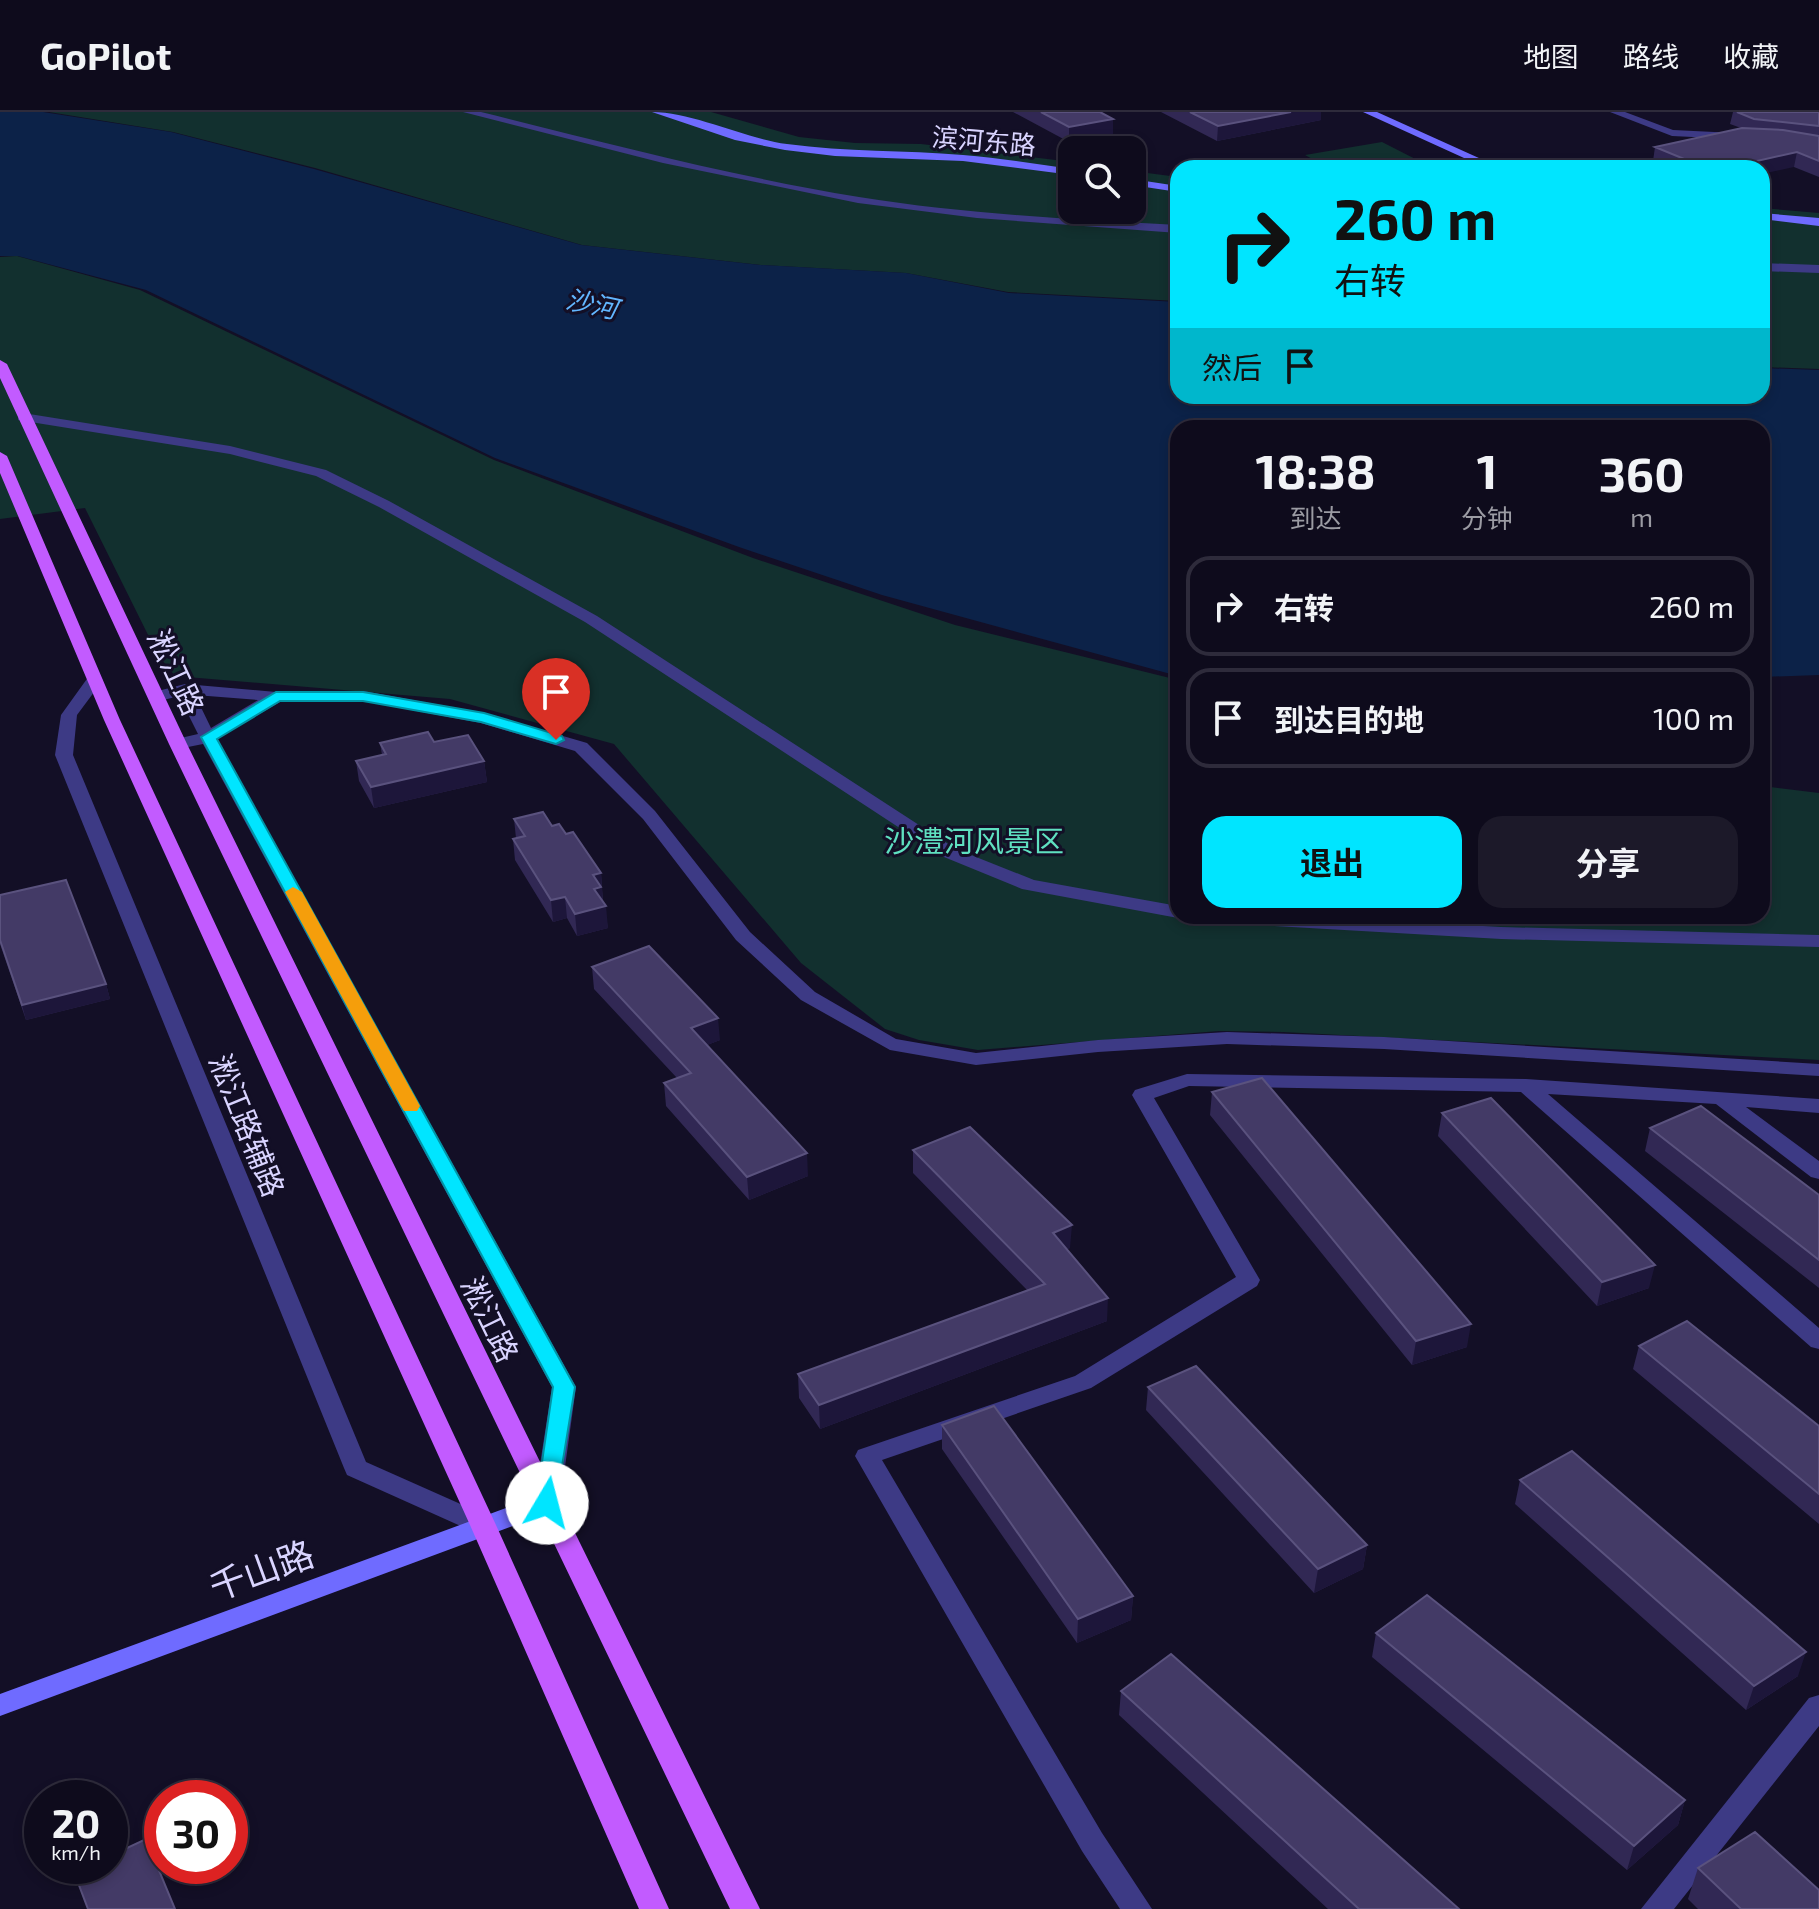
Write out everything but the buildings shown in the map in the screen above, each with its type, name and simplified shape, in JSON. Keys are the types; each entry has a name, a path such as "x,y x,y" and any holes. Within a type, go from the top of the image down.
{"main road":[{"name":"淞江路","path":"0,364 178,744 745,1909"},
{"path":"0,456 95,680 483,1525 654,1909"}],"street":[{"path":"468,112 684,166 860,200 1006,217 1170,228"},
{"name":"滨河东路","path":"657,112 739,138 785,147 835,153 963,158 1058,170"},
{"path":"1368,112 1477,160"},
{"path":"1615,112 1672,133 1749,137"},
{"path":"1146,184 1170,188"},
{"path":"1770,217 1819,222"},
{"path":"1770,267 1819,269"},
{"path":"23,417 230,450 321,473 384,504 591,619 950,853 1029,885 1170,911"},
{"name":"淞江路辅路","path":"95,680 69,715 64,755 356,1468 483,1525"},
{"path":"185,689 564,1387 547,1503"},
{"path":"156,697 185,689 276,697 363,696 484,718 581,747 649,815 743,936 808,996 890,1044 976,1059 1098,1046 1227,1038 1384,1043 1819,1070"},
{"path":"178,744 209,737 276,697"},
{"path":"1346,924 1486,932 1819,941"},
{"path":"1137,1909 1092,1842 867,1456 1083,1382 1249,1280 1142,1095 1187,1080 1526,1086 1819,1106"},
{"path":"1526,1086 1819,1341"},
{"path":"1721,1098 1819,1172"},
{"name":"千山路","path":"0,1705 547,1503"},
{"path":"1656,1909 1819,1706"}],"green space":[{"path":"49,112 711,112 799,137 855,143 921,144 1058,160 1058,224 1146,224 1146,173 1170,176 1170,301 1008,292 906,273 761,265 582,245 315,168 173,132"},
{"path":"1382,142 1417,160 1314,160 1305,155"},
{"path":"1770,209 1819,213 1819,369 1770,367"},
{"name":"沙澧河风景区","path":"17,256 140,290 494,460 753,558 955,625 1170,678 1170,924 1770,924 1770,787 1819,793 1819,1060 1219,1031 978,1050 919,1040 885,1029 801,963 614,744 450,699 175,676 158,655 85,508 0,519 0,257"}],"water":[{"name":"沙河","path":"0,112 43,112 171,132 581,245 760,265 906,273 1009,293 1170,302 1170,404 1770,404 1770,368 1819,370 1819,675 1770,677 1770,420 1170,420 1170,674 882,595 739,547 495,458 146,290 18,256 0,256"}],"slow traffic":[{"path":"293,892 411,1106"}],"route":[{"path":"547,1503 564,1387 209,737 276,697 363,696 484,718 556,740"}]}
